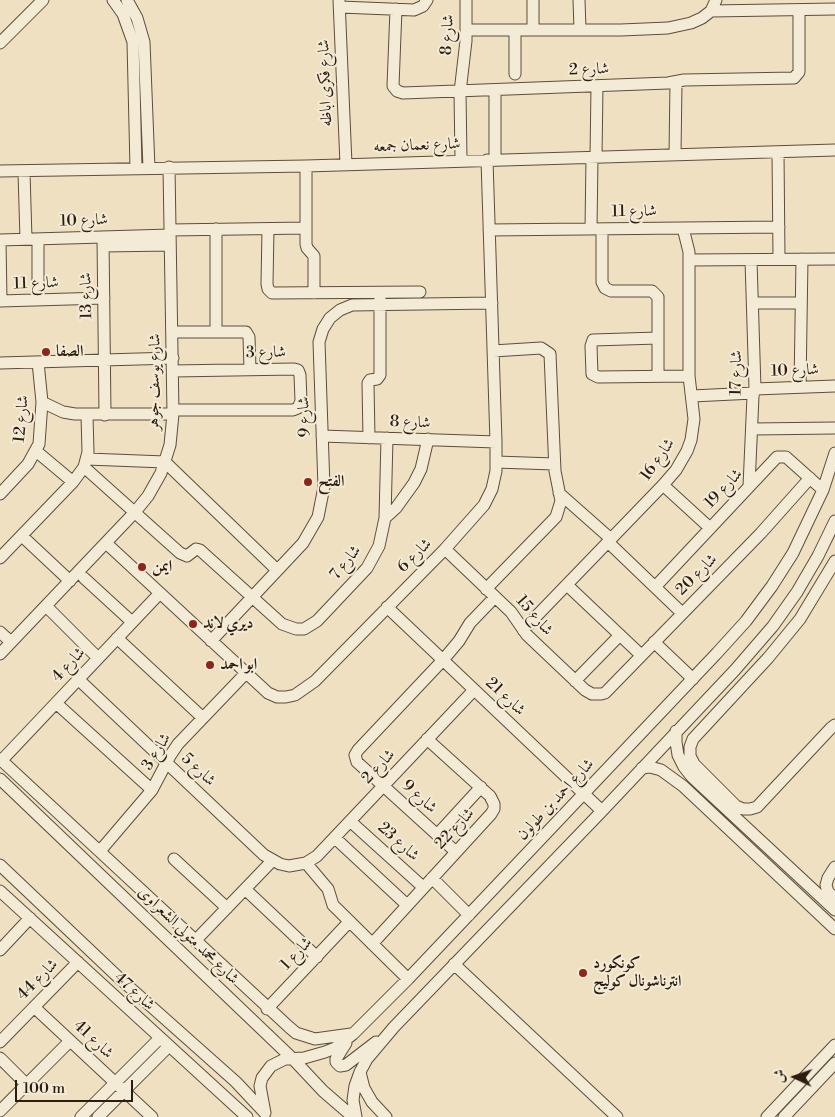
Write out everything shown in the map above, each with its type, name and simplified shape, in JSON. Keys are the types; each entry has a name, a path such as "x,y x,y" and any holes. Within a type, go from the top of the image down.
{"street":[{"path":"0,43 43,0"},
{"path":"113,0 123,14 133,42 136,168"},
{"path":"127,0 137,18 144,42 149,168"},
{"path":"340,4 419,8 427,0"},
{"name":"شارع 8","path":"461,160 460,92 466,30 466,0"},
{"path":"533,0 533,30"},
{"path":"579,0 580,29"},
{"path":"711,12 716,0"},
{"name":"شارع فكرى اباظه","path":"340,4 346,164"},
{"name":"شارع 2","path":"390,6 393,86 397,91 403,92 460,92 676,82 684,80 794,78 800,72 799,10"},
{"path":"466,30 621,30 668,28 692,23 711,12 835,9"},
{"path":"515,30 515,74"},
{"path":"675,155 676,82"},
{"path":"598,86 594,157 596,229 603,285 612,291 649,291 658,297 658,376"},
{"name":"شارع 6","path":"106,543 268,693 286,698 295,695 316,681 478,512 488,497 495,480 496,462 489,230 495,90"},
{"name":"شارع نعمان جمعه","path":"0,172 169,167 306,166 835,150"},
{"path":"778,152 779,259"},
{"path":"306,166 307,246 314,256 314,293"},
{"name":"شارع يوسف جوهر","path":"0,654 135,512 155,484 165,462 170,445 173,412 169,167"},
{"path":"24,172 38,300"},
{"name":"شارع 11","path":"489,230 779,227"},
{"name":"شارع 10","path":"0,240 32,239 103,242 170,237 216,229 306,228"},
{"name":"شارع 16","path":"523,630 663,485 682,460 690,440 694,419 689,376 689,260 688,243 683,228"},
{"path":"216,229 216,331"},
{"path":"268,229 267,284 268,289 275,293 314,293 380,298 420,292"},
{"path":"0,240 0,301"},
{"name":"شارع 13","path":"103,242 105,415"},
{"path":"800,387 802,259"},
{"path":"689,260 835,259"},
{"name":"شارع 17","path":"749,486 755,391 751,260"},
{"name":"شارع 11","path":"0,301 104,298"},
{"path":"369,438 368,383 380,375 380,298"},
{"name":"شارع 9","path":"211,641 309,535 318,517 324,488 319,342 330,318 346,307 380,298 492,303"},
{"path":"753,303 802,303"},
{"path":"172,332 242,331 247,333 249,337 250,370"},
{"path":"658,338 596,339 591,344 591,372 596,377 689,376"},
{"name":"شارع 9","path":"456,852 357,762 355,757 356,752 459,641 491,593 556,517 561,501 554,464 550,354 541,348 493,351"},
{"path":"0,363 173,358"},
{"name":"شارع 12","path":"0,494 28,464 41,436 42,402 38,362"},
{"name":"شارع 3","path":"173,371 296,369 300,375 301,401 299,406 293,410 173,412"},
{"name":"شارع 10","path":"692,396 835,386"},
{"path":"42,402 64,412 87,415 173,412"},
{"path":"0,558 73,482 86,463 87,415"},
{"path":"753,429 835,428"},
{"name":"شارع 8","path":"322,436 496,442"},
{"name":"شارع 7","path":"135,512 182,555 187,556 194,550 200,550 288,628 296,630 311,626 367,568 379,546 385,518 387,438"},
{"path":"385,518 396,508 414,483 423,462 428,440"},
{"path":"36,450 73,482"},
{"name":"شارع احمد بن طولون","path":"267,1115 260,1094 262,1078 271,1066 277,1062 304,1058 325,1052 335,1048 353,1034 408,980 746,621 793,553 823,490 835,453"},
{"name":"شارع 19","path":"655,587 775,458 779,456 786,457 823,490"},
{"path":"86,463 165,462 277,570"},
{"path":"496,462 554,464"},
{"path":"86,463 135,512"},
{"name":"شارع 20","path":"605,693 762,533 810,478"},
{"path":"663,485 710,528"},
{"path":"559,492 682,613"},
{"path":"355,1117 353,1100 355,1086 367,1060 394,1027 735,670 773,626 801,585 818,556 835,520"},
{"path":"22,536 70,581"},
{"name":"شارع 15","path":"444,549 515,616 523,630 575,681 589,692 596,694 605,693"},
{"path":"835,561 800,619 768,658 693,739 690,747 690,756 694,764 736,806 742,809 750,809 757,807 830,728 835,725"},
{"path":"84,578 132,622"},
{"path":"567,584 641,655"},
{"name":"شارع 4","path":"1,760 160,593"},
{"path":"46,606 98,658"},
{"name":"شارع 21","path":"387,607 602,811"},
{"path":"0,632 11,642"},
{"path":"575,681 620,635"},
{"path":"117,638 203,718"},
{"path":"654,642 693,679"},
{"name":"شارع 3","path":"100,851 152,790 166,762 178,744 246,673"},
{"name":"شارع 5","path":"78,679 272,861"},
{"name":"شارع 2","path":"306,863 317,856 335,838 474,690"},
{"path":"56,703 152,790"},
{"path":"676,731 678,755 692,777 835,910"},
{"name":"شارع 22","path":"372,944 492,814 494,809 493,800 481,787 427,739"},
{"path":"1,760 288,1028 306,1037 325,1038 353,1034"},
{"path":"642,768 650,767 661,770 682,786 835,929"},
{"name":"شارع محمد متولي الشعراوى","path":"0,778 5,786 158,928 293,1059 322,1092 355,1117"},
{"path":"437,835 481,787"},
{"name":"شارع 23","path":"350,821 424,887"},
{"path":"335,838 407,905"},
{"path":"174,859 227,908"},
{"path":"195,940 272,861 289,866 306,863 327,886 333,905 408,980"},
{"path":"0,865 137,994 236,1082 267,1115"},
{"path":"835,867 826,885 828,892 835,898"},
{"path":"432,878 469,915"},
{"path":"245,889 317,957"},
{"name":"شارع 47","path":"0,891 247,1117"},
{"path":"158,928 169,916"},
{"path":"0,950 30,918"},
{"name":"شارع 1","path":"268,1009 350,922"},
{"name":"شارع 44","path":"0,1042 78,962"},
{"path":"454,964 616,1117"},
{"path":"125,1006 137,994"},
{"name":"شارع 41","path":"34,1007 152,1117"},
{"path":"353,1034 337,1056 336,1062 340,1066 346,1065 394,1027"},
{"path":"0,1111 70,1041"},
{"path":"81,1117 115,1083 165,1042"},
{"path":"98,1117 124,1091 165,1042"},
{"path":"767,1117 835,1045"},
{"path":"0,1058 26,1084"},
{"path":"784,1117 835,1063"},
{"path":"360,1072 364,1088 372,1102 386,1117"}],"place":[{"name":"الصفا","path":"46,352"},
{"name":"الفتح","path":"308,482"},
{"name":"ايمن","path":"142,567"},
{"name":"ديري لاند","path":"193,624"},
{"name":"ابو احمد","path":"210,665"},
{"name":"كونكورد انترناشونال كوليج","path":"583,973"}]}
